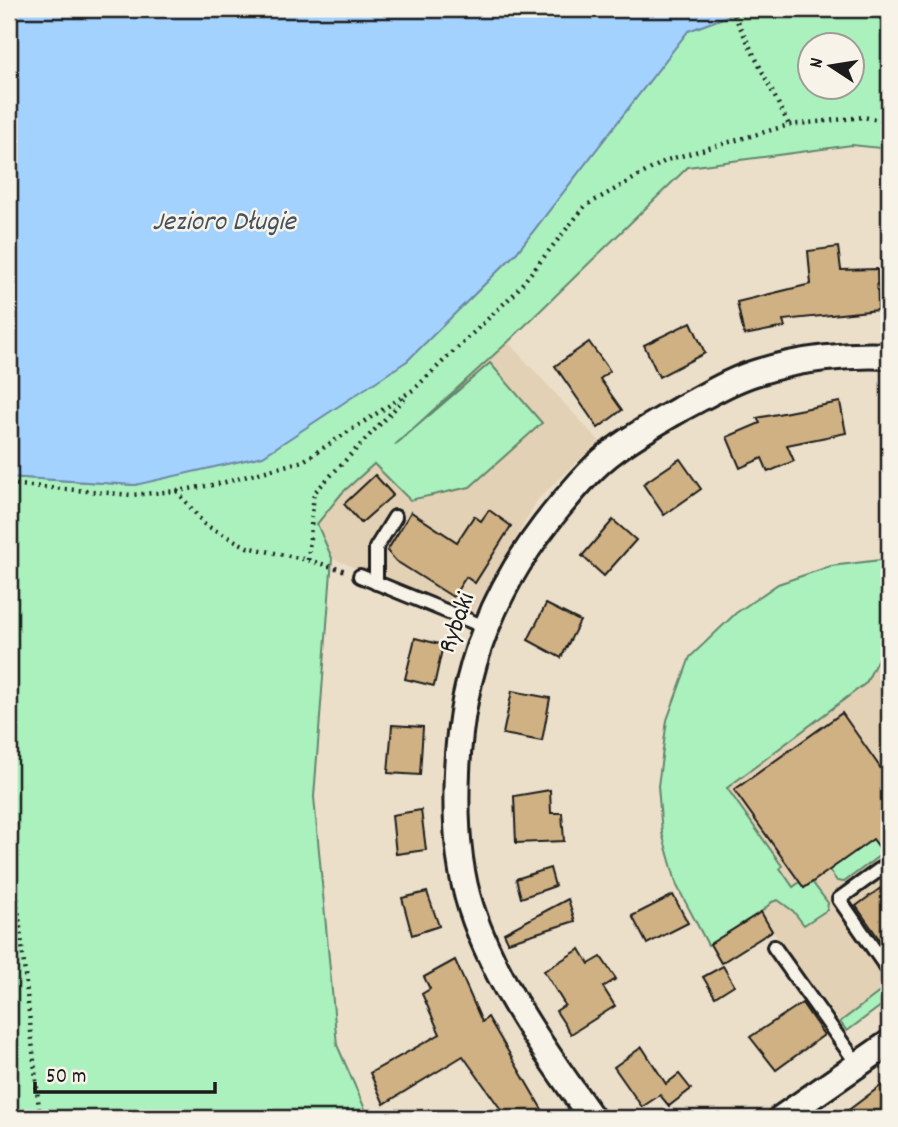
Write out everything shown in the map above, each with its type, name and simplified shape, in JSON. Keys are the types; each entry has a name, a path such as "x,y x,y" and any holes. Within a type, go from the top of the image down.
{"street":[{"name":"Rybaki","path":"592,1118 516,1002 485,945 471,906 460,856 456,801 461,719 485,627 505,583 543,526 588,473 615,450 726,384 759,372 803,362 863,355 889,356"},
{"path":"781,1118 889,1043"}],"lane":[{"path":"376,583 376,548 395,517"},
{"path":"360,576 485,627"},
{"path":"886,864 839,899 889,971"},
{"path":"774,947 858,1065"}],"path":[{"path":"731,9 789,125"},
{"path":"307,560 314,493 413,390 514,294 585,206 667,160 789,125 863,117 889,122"},
{"path":"9,484 131,495 218,484 303,461 413,390"},
{"path":"177,491 205,525 247,547 307,560 360,576"},
{"path":"9,822 40,1118"}],"shaded area":[{"path":"508,342 599,441 538,499 471,617 332,558 316,524 342,493"},
{"path":"889,559 889,985 840,1022 761,913 708,945 677,886 662,833 658,786 667,720 690,657 736,613 778,584 831,566"}],"green space":[{"path":"746,9 889,9 889,149 852,145 688,167 508,342 395,445 490,363 542,423 470,487 410,500 374,464 342,493 317,524 332,558 314,797 337,1045 369,1118 9,1118 9,477 135,485 407,361 517,252 688,31"},
{"path":"889,559 889,636 866,683 727,788 782,866 780,868 793,887 800,882 804,888 812,882 828,903 827,910 804,925 793,911 778,900 708,945 677,886 662,833 658,786 667,720 690,657 736,613 778,584 831,566"},
{"path":"873,839 883,853 844,882 837,881 829,870"},
{"path":"889,985 889,1000 847,1031 840,1022"}],"water":[{"name":"Jezioro Długie","path":"9,9 746,9 688,31 517,252 407,361 263,456 135,485 9,477"}],"building":[{"path":"838,247 841,270 877,269 878,310 783,320 785,327 744,335 737,302 811,284 808,251"},
{"path":"691,322 705,353 659,377 644,345"},
{"path":"589,342 610,371 600,379 622,410 598,428 555,366"},
{"path":"840,402 846,433 787,445 794,461 768,472 762,458 740,468 727,437 760,423 757,418"},
{"path":"680,459 701,489 664,515 643,484"},
{"path":"375,475 393,495 361,523 344,504"},
{"path":"489,510 511,526 475,583 466,577 453,597 396,561 387,551 411,512 457,542 474,516 481,521"},
{"path":"613,520 636,540 604,576 582,556"},
{"path":"546,604 580,621 561,658 528,640"},
{"path":"415,638 443,645 434,686 405,679"},
{"path":"512,691 550,698 542,741 503,734"},
{"path":"842,713 889,780 889,857 873,839 804,888 734,790"},
{"path":"392,725 423,727 420,775 388,773"},
{"path":"550,790 551,813 562,813 564,841 516,843 514,796"},
{"path":"421,810 426,850 396,854 392,815"},
{"path":"550,868 555,886 521,898 516,879"},
{"path":"889,882 889,953 856,906"},
{"path":"427,892 439,926 412,935 402,898"},
{"path":"673,895 688,923 647,944 632,916"},
{"path":"568,899 575,921 508,942 504,933"},
{"path":"761,912 772,931 721,963 710,944"},
{"path":"580,949 589,964 601,957 616,979 603,987 615,1006 571,1034 556,1011 565,1005 544,971"},
{"path":"455,960 482,1022 488,1017 547,1118 507,1118 463,1056 384,1104 370,1073 440,1034 422,994 430,989 424,977"},
{"path":"723,966 734,985 715,997 703,977"},
{"path":"802,1003 824,1035 776,1070 750,1037"},
{"path":"642,1047 666,1084 679,1074 691,1089 669,1106 660,1095 642,1107 614,1067"},
{"path":"882,1085 889,1095 889,1118 838,1118"}]}
